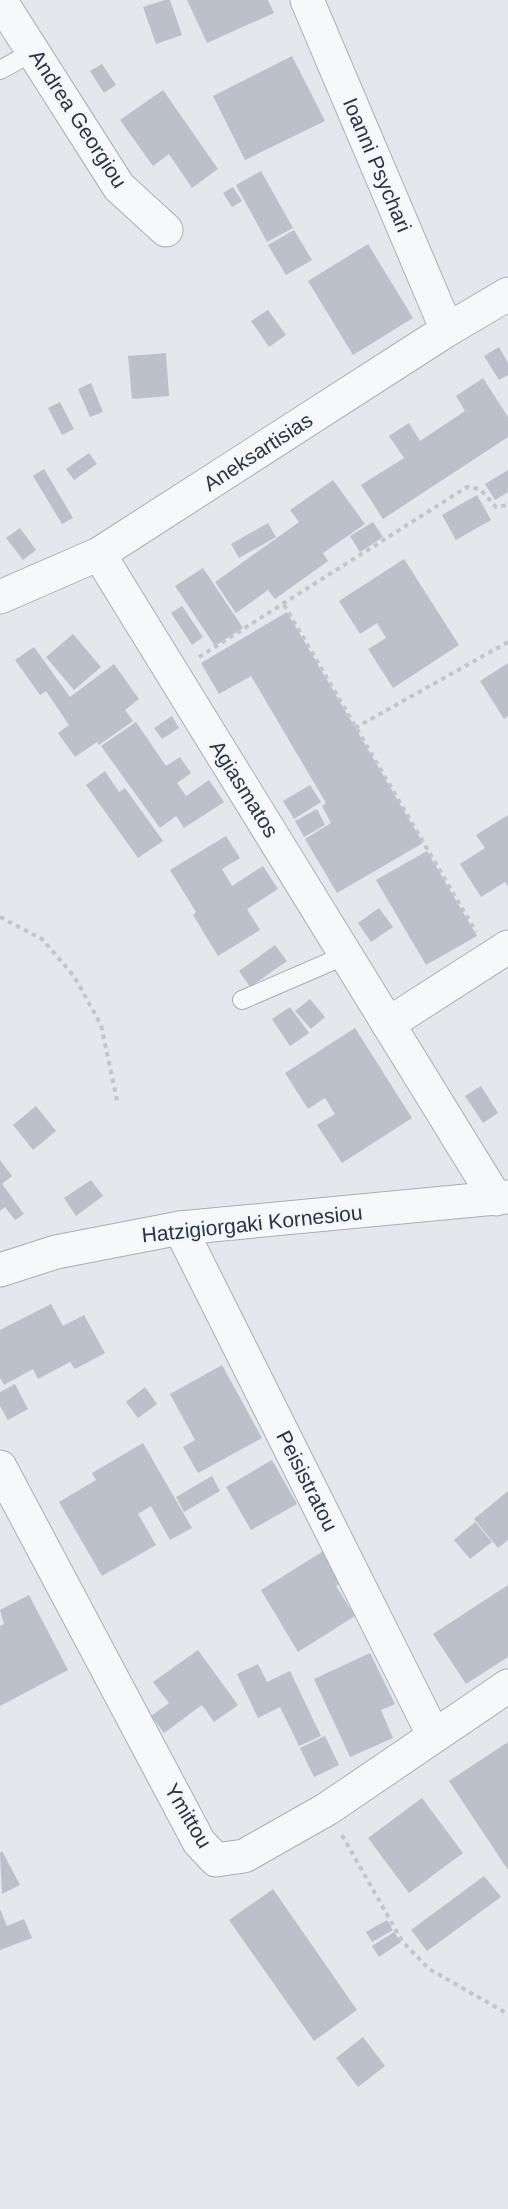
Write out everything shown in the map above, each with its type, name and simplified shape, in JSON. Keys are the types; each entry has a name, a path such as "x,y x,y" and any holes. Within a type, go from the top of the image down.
{"street":[{"name":"Andrea Georgiou","path":"0,0 119,187 166,230"},
{"name":"Ioanni Psychari","path":"307,0 447,330"},
{"name":"Aneksartisias","path":"0,597 99,554 447,330 508,294"},
{"name":"Agiasmatos","path":"99,554 388,1024 502,1198"},
{"path":"388,1024 499,951"},
{"name":"Hatzigiorgaki Kornesiou","path":"0,1270 56,1252 180,1228 502,1198"},
{"name":"Peisistratou","path":"180,1228 433,1734"},
{"name":"Ymittou","path":"0,1467 199,1842 216,1860 244,1856 327,1809 433,1734 508,1686"}],"lane":[{"path":"0,70 33,52"},
{"path":"242,1000 346,955"}],"path":[{"path":"173,673 284,605 467,487 480,489 496,507 508,505"},
{"path":"284,605 355,728 499,951"},
{"path":"355,728 508,642"},
{"path":"0,917 42,939 74,976 101,1025 118,1105"},
{"path":"327,1809 402,1941 429,1969 508,2014"}],"building":[{"path":"170,0 182,35 156,44 143,7"},
{"path":"187,0 268,0 274,13 207,43"},
{"path":"292,56 325,121 245,160 213,96"},
{"path":"102,64 116,85 104,93 90,71"},
{"path":"163,90 218,169 192,188 169,154 153,166 120,120"},
{"path":"261,171 293,228 267,242 236,185"},
{"path":"233,187 242,201 232,207 223,193"},
{"path":"294,230 312,260 286,275 268,245"},
{"path":"368,244 413,318 353,355 308,281"},
{"path":"268,310 286,335 269,347 251,321"},
{"path":"499,347 508,363 508,375 499,380 484,356"},
{"path":"166,353 169,396 132,399 128,356"},
{"path":"483,378 508,417 508,437 383,519 361,485 404,458 389,436 409,423 420,441 465,411 456,396"},
{"path":"91,383 103,412 90,417 78,389"},
{"path":"60,402 74,429 62,435 48,408"},
{"path":"89,453 97,464 74,480 66,469"},
{"path":"44,469 73,518 62,524 33,476"},
{"path":"508,470 508,492 495,500 485,484"},
{"path":"333,480 365,524 323,553 328,561 275,599 268,590 236,613 215,582 299,522 290,510"},
{"path":"477,495 491,520 456,540 442,515"},
{"path":"373,522 383,537 360,552 350,536"},
{"path":"268,523 276,537 239,558 231,544"},
{"path":"20,528 36,550 23,560 6,538"},
{"path":"404,559 459,645 393,688 368,649 386,638 377,623 360,634 339,601"},
{"path":"203,568 243,628 215,646 175,586"},
{"path":"182,606 203,637 192,645 171,613"},
{"path":"287,612 423,843 337,893 305,839 331,823 322,806 326,803 251,676 219,694 201,663"},
{"path":"73,634 101,667 74,690 46,657"},
{"path":"34,647 70,697 114,664 139,699 125,710 133,721 99,745 97,742 75,757 58,733 69,725 46,691 40,695 15,660"},
{"path":"508,663 508,716 504,719 480,681"},
{"path":"172,716 179,728 162,739 154,728"},
{"path":"136,722 166,766 180,757 191,773 177,783 186,796 209,780 224,802 184,828 176,816 160,828 101,746"},
{"path":"105,771 119,792 125,788 163,841 138,858 86,785"},
{"path":"310,785 321,802 294,819 283,801"},
{"path":"317,809 325,825 304,837 295,821"},
{"path":"508,815 508,886 505,882 481,897 460,864 485,848 476,835"},
{"path":"226,836 240,858 222,869 232,886 263,866 278,889 247,909 260,930 218,956 193,915 196,912 170,870"},
{"path":"427,851 477,936 426,965 376,880"},
{"path":"379,908 393,927 371,942 358,923"},
{"path":"275,945 287,961 250,987 239,971"},
{"path":"310,999 325,1017 311,1029 295,1011"},
{"path":"290,1007 309,1033 290,1046 272,1019"},
{"path":"355,1028 412,1118 342,1163 317,1125 335,1114 325,1098 308,1109 285,1073"},
{"path":"481,1086 498,1113 483,1123 465,1096"},
{"path":"36,1106 56,1131 33,1150 13,1125"},
{"path":"0,1160 12,1176 2,1184 24,1214 15,1220 5,1207 0,1211"},
{"path":"91,1180 103,1196 76,1216 64,1198"},
{"path":"51,1304 63,1326 84,1315 105,1353 75,1369 70,1362 38,1379 33,1369 4,1385 0,1378 0,1330"},
{"path":"222,1365 262,1438 198,1473 183,1447 195,1440 170,1394"},
{"path":"15,1384 28,1409 8,1420 0,1406 0,1392"},
{"path":"145,1387 157,1404 138,1418 126,1402"},
{"path":"143,1443 192,1528 170,1540 151,1506 138,1514 156,1545 102,1576 59,1502 96,1480 92,1473"},
{"path":"272,1460 297,1504 251,1530 226,1487"},
{"path":"212,1476 220,1491 184,1512 176,1497"},
{"path":"508,1491 508,1540 498,1548 474,1519"},
{"path":"475,1522 492,1542 470,1559 454,1540"},
{"path":"325,1550 344,1581 336,1586 355,1616 298,1652 261,1590"},
{"path":"508,1585 508,1657 466,1684 433,1634"},
{"path":"29,1595 68,1670 0,1706 0,1626 4,1624 0,1610"},
{"path":"198,1650 238,1705 214,1722 202,1705 164,1733 151,1716 169,1703 153,1682"},
{"path":"370,1653 395,1704 381,1710 393,1738 350,1757 314,1679"},
{"path":"258,1664 267,1682 290,1671 321,1736 299,1746 280,1707 258,1718 237,1674"},
{"path":"325,1736 339,1765 314,1777 300,1748"},
{"path":"508,1742 508,1870 449,1781"},
{"path":"422,1798 463,1853 409,1893 368,1838"},
{"path":"2,1851 20,1885 2,1894 0,1853"},
{"path":"484,1876 501,1897 427,1951 411,1930"},
{"path":"273,1889 357,2010 314,2041 229,1920"},
{"path":"0,1909 7,1926 24,1919 32,1938 0,1950"},
{"path":"387,1920 393,1930 372,1942 366,1932"},
{"path":"394,1932 401,1942 379,1957 372,1946"},
{"path":"363,2037 385,2066 358,2087 336,2058"}]}
